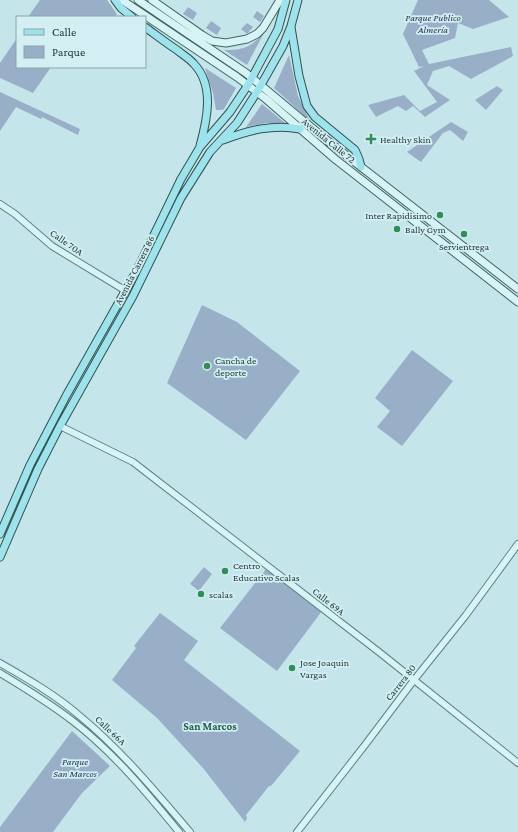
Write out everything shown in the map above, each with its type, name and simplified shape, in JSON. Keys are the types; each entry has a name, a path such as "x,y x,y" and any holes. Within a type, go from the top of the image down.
{"main road":[{"path":"115,0 121,8 131,16"},
{"name":"Avenida Calle 72","path":"122,0 146,16"},
{"name":"Avenida Calle 72","path":"138,0 252,78 324,138 518,289"},
{"path":"152,0 202,35 212,40 226,43 257,34 263,28 280,0"},
{"name":"Avenida Carrera 86","path":"0,534 30,464 74,382 126,291 173,194 200,147 227,117 248,85 278,29 286,0"},
{"name":"Avenida Carrera 86","path":"0,557 35,476 60,426 133,296 181,198 206,158 237,123 257,92 283,46 291,26 298,0"},
{"name":"Avenida Calle 72","path":"146,16 248,85 335,158 518,302"},
{"path":"291,26 299,76 307,106 316,117 355,150 361,167"},
{"path":"146,28 190,60 203,77 207,91 208,104 205,127 200,147"},
{"path":"220,142 241,133 267,128 286,127 300,129"}],"street":[{"name":"Calle 70A","path":"0,204 16,214 52,246 126,291"},
{"name":"Calle 69A","path":"60,426 133,462 414,680 518,763"},
{"name":"Carrera 80","path":"297,832 466,615 518,544"},
{"name":"Calle 66A","path":"0,663 80,715 98,731 141,774 190,832"},
{"name":"Calle 66A","path":"0,673 50,705 84,730 117,762 179,832"}],"green space":[{"path":"40,0 107,0 117,14 116,16 29,16"},
{"name":"Parque Publico Almería","path":"418,0 489,0 509,17 473,29 458,23 455,38 422,50 429,64 511,47 513,56 471,79 449,66 433,71 427,85 450,100 425,117 413,106 406,111 398,106 376,117 368,105 404,95 420,111 437,102 414,71 424,66 419,67 403,34"},
{"path":"188,7 197,13 193,20 183,14"},
{"path":"257,11 264,16 260,22 253,17"},
{"path":"211,21 221,28 217,35 206,28"},
{"path":"247,23 253,27 247,34 241,29"},
{"path":"265,31 247,65 224,50 243,48 256,41"},
{"path":"16,39 16,68 50,68 33,93 0,78 0,63"},
{"path":"289,55 298,96 310,121 274,88"},
{"path":"205,68 236,88 224,109 216,110 213,93"},
{"path":"497,86 503,90 486,110 475,100"},
{"path":"0,92 80,129 78,135 42,117 41,119 16,107 0,131"},
{"path":"262,104 285,123 267,123 246,127"},
{"path":"451,122 468,132 463,141 450,130 443,133 421,162 407,152"},
{"path":"202,305 237,322 300,371 246,440 167,383"},
{"path":"412,350 453,381 402,446 377,427 390,411 375,398"},
{"path":"204,567 212,574 199,591 190,584"},
{"path":"266,569 322,611 277,671 220,628"},
{"path":"160,613 198,641 184,660 300,751 246,815 247,818 245,822 203,768 157,718 112,680 136,648 134,646"},
{"name":"Parque San Marcos","path":"72,731 110,766 82,793 53,832 0,832 0,827"}],"place":[{"name":"Healthy Skin","path":"371,139"},
{"name":"Inter Rapidisimo","path":"440,215"},
{"name":"Bally Gym","path":"397,229"},
{"name":"Servientrega","path":"464,234"},
{"name":"Cancha de deporte","path":"207,366"},
{"name":"Centro Educativo Scalas","path":"225,571"},
{"name":"scalas","path":"201,594"},
{"name":"Jose Joaquin Vargas","path":"292,668"}],"district":[{"name":"San Marcos","path":"210,726"}]}
